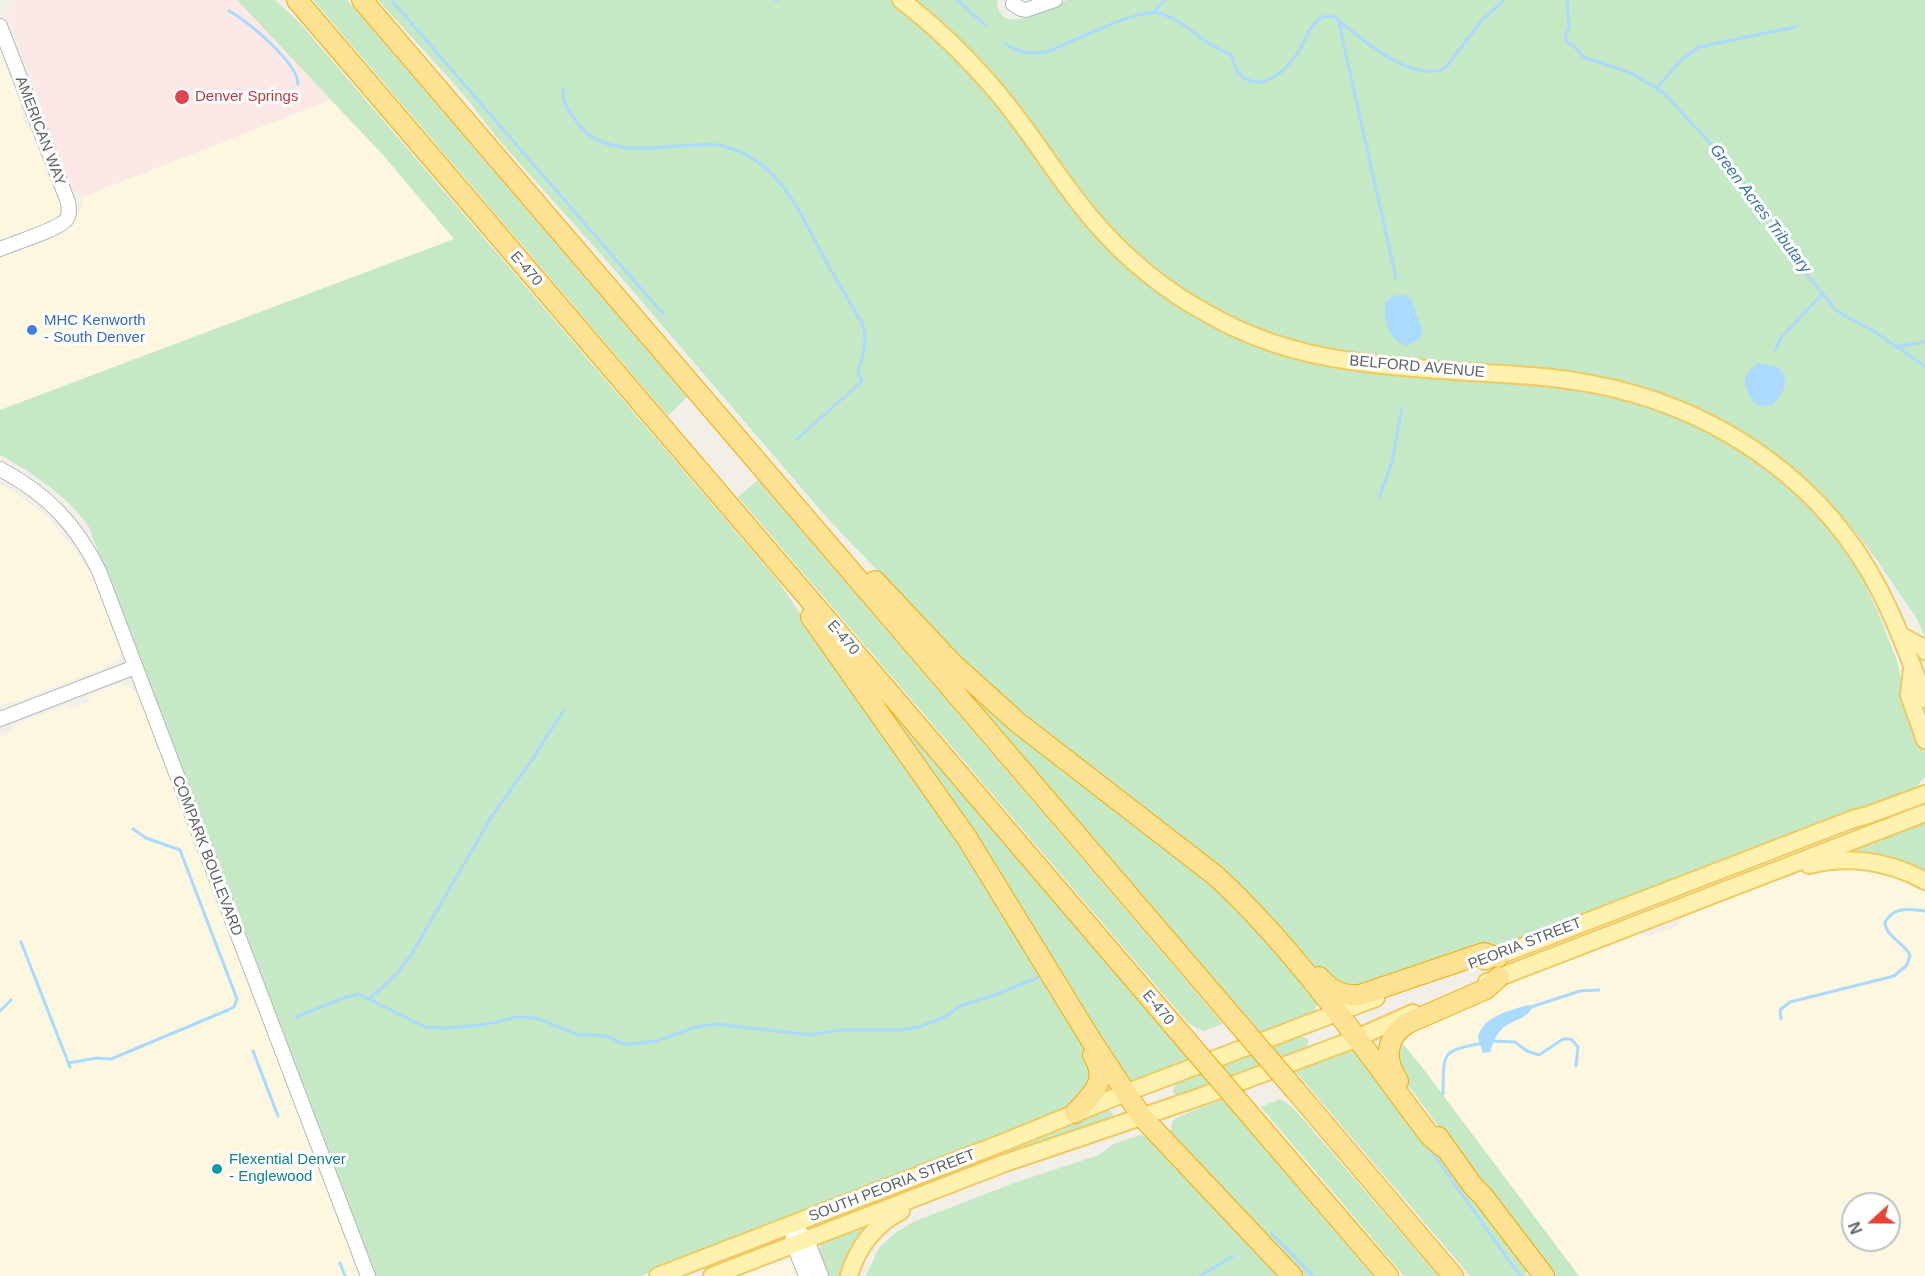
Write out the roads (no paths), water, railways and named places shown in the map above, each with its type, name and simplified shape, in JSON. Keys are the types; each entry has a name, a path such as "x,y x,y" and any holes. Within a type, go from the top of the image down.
{"highway":[{"name":"E-470","path":"297,0 1388,1276"},
{"path":"362,0 1453,1276"},
{"path":"774,481 808,507 954,665 999,706 1031,734 1216,876 1272,933 1336,1012 1430,1136 1444,1148"},
{"path":"757,538 844,666 967,838 1142,1118 1292,1276"},
{"path":"1272,933 1297,952 1327,986 1337,992 1350,995 1364,994 1484,953 1498,957"},
{"path":"1498,976 1486,989 1405,1025 1395,1033 1390,1042 1388,1059 1393,1073 1435,1131 1444,1148 1544,1276"},
{"path":"1075,1113 1095,1090 1101,1073 1098,1063 1083,1038 1081,1022"},
{"path":"1473,1186 1479,1199 1537,1276"}],"main road":[{"name":"BELFORD AVENUE","path":"901,0 951,43 991,85 1109,238 1149,275 1191,304 1250,335 1321,357 1362,364 1586,382 1645,397 1695,416 1763,455 1796,481 1828,514 1867,567 1888,606 1925,699"},
{"path":"1900,635 1924,648 1925,651"},
{"path":"1912,666 1909,695 1925,740"},
{"path":"1853,819 1867,808 1925,784"},
{"name":"PEORIA STREET","path":"1125,1093 1336,1012 1498,957 1647,897 1925,794"},
{"name":"PEORIA STREET","path":"1142,1118 1356,1038 1498,976 1925,813"},
{"path":"1734,885 1751,886 1811,865 1838,861 1883,864 1925,880"},
{"name":"SOUTH PEORIA STREET","path":"658,1276 1125,1093"},
{"name":"SOUTH PEORIA STREET","path":"712,1276 1013,1161 1142,1118"},
{"path":"849,1276 861,1247 875,1230 894,1215 921,1203 934,1191"}],"street":[{"path":"1013,4 1026,10 1055,0"},
{"name":"AMERICAN WAY","path":"0,26 68,202 68,216 63,223 0,249"},
{"name":"COMPARK BOULEVARD","path":"0,469 48,501 71,524 81,537 99,572 368,1276"},
{"path":"0,719 135,667"},
{"path":"792,1224 821,1276"},
{"path":"800,1242 806,1276"}],"water":[{"path":"1397,295 1411,298 1423,333 1418,340 1406,346 1395,339 1386,322 1386,301"},
{"path":"1759,363 1778,367 1785,376 1784,389 1773,405 1754,404 1746,387 1745,378"},
{"path":"1529,1005 1532,1008 1529,1012 1504,1027 1490,1052 1483,1053 1478,1038 1485,1025 1498,1015"}],"waterway":[{"name":"Green Acres Tributary","path":"957,0 985,25"},
{"name":"Green Acres Tributary","path":"1004,43 1024,52 1046,52 1120,21 1149,13 1159,13 1175,20 1211,45 1231,55 1236,70 1246,79 1255,82 1272,78 1281,72 1295,57 1314,24 1321,18 1329,16 1334,17 1371,46 1403,65 1433,71 1446,67 1483,19 1504,0"},
{"name":"Green Acres Tributary","path":"1567,0 1569,27 1565,37 1567,42 1574,46 1583,57 1631,73 1664,93 1730,165 1775,225 1807,275 1835,309 1872,330 1925,366"},
{"path":"1155,11 1164,1"},
{"path":"393,2 663,314"},
{"path":"229,11 247,23 281,54 296,75 298,84"},
{"path":"1339,23 1396,278"},
{"path":"1657,88 1679,62 1698,47 1796,27"},
{"path":"564,89 563,98 567,108 582,129 596,140 636,148 707,144 723,146 742,152 758,162 784,187 862,323 865,336 858,373 862,380 797,439"},
{"path":"1775,350 1782,337 1822,294"},
{"path":"1895,347 1925,342"},
{"path":"1379,498 1392,462 1402,408"},
{"path":"370,998 395,976 411,955 492,816 564,710"},
{"path":"68,1063 97,1058 111,1059 228,1010 234,1007 237,999 180,850 146,838 133,829"},
{"path":"1781,1019 1780,1010 1790,1002 1894,976 1907,965 1910,955 1891,935 1885,922 1898,911 1908,909 1925,911"},
{"path":"21,942 70,1067"},
{"path":"296,1017 359,994 425,1027 446,1028 482,1025 518,1017 536,1018 579,1035 610,1037 620,1043 631,1044 656,1041 696,1027 717,1024 810,1035 840,1030 900,1030 919,1027 943,1018 960,1006 1037,978"},
{"path":"1528,1008 1580,991 1599,990"},
{"path":"0,1011 11,1000"},
{"path":"1492,1041 1515,1042 1527,1051 1539,1055 1563,1039 1571,1039 1578,1047 1576,1066"},
{"path":"1443,1094 1447,1056 1459,1048 1483,1043"},
{"path":"253,1051 278,1116"},
{"path":"1431,1151 1520,1276"},
{"path":"1272,1234 1313,1276"},
{"path":"1200,1276 1233,1256"},
{"path":"340,1263 345,1276"}],"place":[{"name":"Denver Springs","path":"182,97"},
{"name":"MHC Kenworth - South Denver","path":"32,330"},
{"name":"Flexential Denver - Englewood","path":"217,1169"}]}
